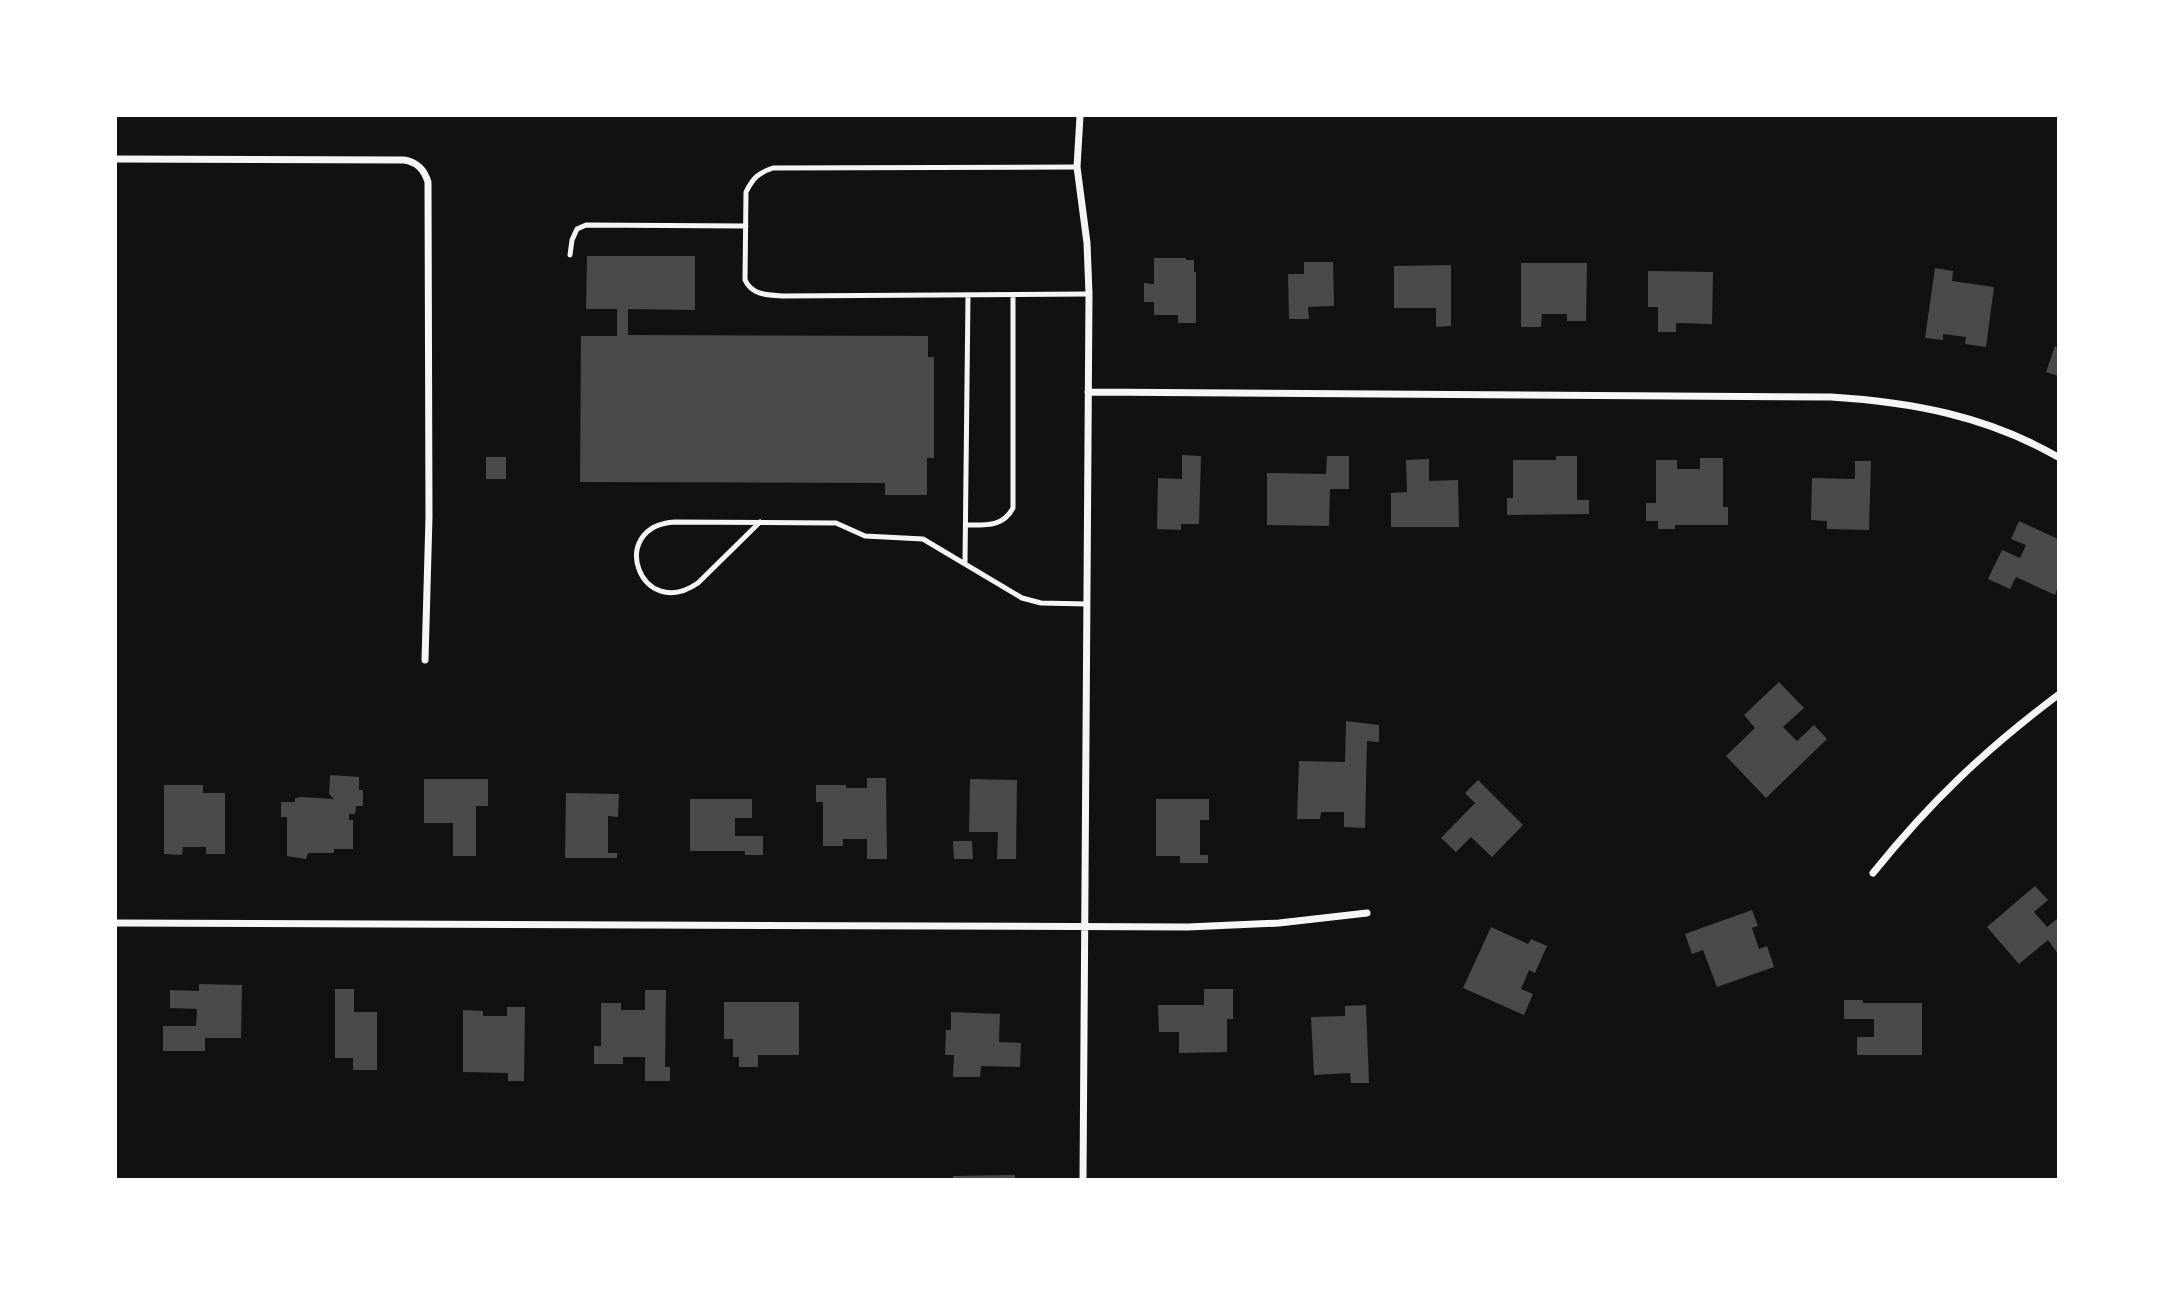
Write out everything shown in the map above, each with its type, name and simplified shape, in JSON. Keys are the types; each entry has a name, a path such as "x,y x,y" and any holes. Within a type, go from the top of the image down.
{"street":[{"path":"1080,116 1077,167 1087,243 1088,294 1083,1180"},
{"path":"116,159 404,160 411,161 422,169 428,182 429,517 425,660"},
{"path":"1088,392 1857,398 1907,403 1971,418 2018,435 2059,457"},
{"path":"1873,873 1952,783 1986,752 2059,695"},
{"path":"116,923 1233,925 1367,913"}],"lane":[{"path":"1077,167 773,168 760,172 746,192 745,280 748,288 762,295 1088,294"},
{"path":"570,255 577,229 586,225 746,226"},
{"path":"965,564 968,295"},
{"path":"966,525 995,525 1009,515 1013,508 1013,295"},
{"path":"760,522 688,590 676,594 664,593 653,588 638,570 636,558 643,536 663,522 760,522 836,523 865,536 923,538 1022,598 1041,603 1087,604"}],"building":[{"path":"587,256 695,256 695,310 628,309 628,335 928,336 928,357 934,357 934,458 927,458 927,495 885,495 885,483 580,482 581,336 617,336 617,309 586,309"},
{"path":"1154,258 1194,260 1196,323 1178,323 1178,315 1154,315 1154,302 1144,302 1144,283 1154,284"},
{"path":"1304,262 1333,262 1334,306 1308,307 1309,319 1289,319 1288,274 1304,274"},
{"path":"1521,263 1587,263 1586,321 1567,321 1567,314 1542,314 1541,327 1521,327"},
{"path":"1451,265 1451,326 1436,327 1436,308 1394,308 1394,266"},
{"path":"1935,268 1953,271 1952,281 1994,287 1986,347 1965,344 1966,337 1943,334 1943,340 1925,338"},
{"path":"1648,271 1713,272 1712,324 1676,323 1676,332 1658,332 1658,307 1648,307"},
{"path":"2055,346 2058,348 2058,376 2046,372"},
{"path":"1182,455 1201,456 1199,524 1181,524 1181,530 1157,529 1158,478 1182,479"},
{"path":"1327,456 1349,456 1349,489 1330,489 1329,526 1267,525 1267,473 1326,474"},
{"path":"1556,456 1577,456 1577,500 1589,500 1589,514 1507,515 1507,498 1513,498 1513,460 1556,460"},
{"path":"486,457 506,457 506,479 486,479"},
{"path":"1700,458 1723,458 1723,507 1728,507 1728,525 1675,525 1675,529 1658,529 1658,521 1646,521 1646,503 1656,503 1656,460 1677,460 1677,469 1700,469"},
{"path":"1429,459 1429,481 1458,480 1459,527 1391,527 1391,493 1407,492 1406,460"},
{"path":"1855,461 1871,461 1869,530 1827,529 1827,521 1811,520 1812,478 1855,479"},
{"path":"2019,521 2058,539 2058,586 2055,595 2016,577 2010,589 1988,579 2002,550 2020,558 2026,545 2011,539"},
{"path":"1779,682 1804,708 1783,727 1797,741 1814,725 1827,739 1766,798 1726,756 1755,728 1744,715"},
{"path":"1346,721 1379,725 1379,742 1367,741 1365,828 1344,827 1344,812 1321,812 1320,819 1297,819 1299,761 1345,762"},
{"path":"330,775 359,777 359,790 363,790 363,806 356,806 355,814 349,814 349,820 353,820 353,849 334,849 334,853 308,853 306,859 287,856 287,817 281,817 281,802 295,802 295,798 301,797 334,799 329,794"},
{"path":"867,778 886,778 887,859 867,859 867,839 843,839 843,846 823,846 823,802 816,802 816,785 867,788"},
{"path":"424,779 488,779 488,806 476,806 476,856 453,856 453,823 424,823"},
{"path":"970,779 1017,780 1016,859 997,859 998,832 969,832"},
{"path":"1478,780 1523,825 1492,857 1471,837 1456,852 1441,838 1475,803 1465,793"},
{"path":"164,785 203,785 203,793 225,793 225,854 206,854 206,847 183,847 182,855 164,854"},
{"path":"566,793 619,794 618,817 608,816 608,853 617,853 617,858 565,858"},
{"path":"690,799 752,799 752,818 735,818 735,836 763,836 763,855 745,855 745,851 690,851"},
{"path":"1156,799 1209,799 1209,820 1200,820 1200,855 1208,855 1208,863 1180,863 1180,856 1156,856"},
{"path":"953,841 972,841 973,859 954,859"},
{"path":"2035,886 2048,900 2034,912 2047,927 2058,918 2058,954 2048,940 2019,964 1987,927"},
{"path":"1752,910 1758,926 1752,928 1759,949 1767,946 1774,967 1717,987 1703,950 1692,954 1685,934"},
{"path":"1491,927 1528,944 1531,939 1547,946 1535,973 1529,970 1521,989 1533,994 1524,1015 1463,988"},
{"path":"199,984 242,985 241,1038 205,1038 205,1051 163,1051 163,1026 196,1026 197,1009 170,1008 170,990 199,991"},
{"path":"335,989 354,989 354,1012 377,1012 377,1070 353,1070 353,1058 335,1058"},
{"path":"1204,989 1233,989 1233,1019 1227,1019 1227,1052 1179,1053 1179,1032 1159,1032 1158,1005 1204,1005"},
{"path":"645,990 666,990 665,1067 670,1067 670,1081 645,1081 645,1057 623,1057 623,1064 594,1064 594,1046 601,1046 601,1003 621,1003 621,1010 645,1010"},
{"path":"1844,1000 1863,1000 1863,1003 1922,1003 1922,1055 1857,1055 1857,1037 1874,1037 1874,1019 1844,1019"},
{"path":"724,1002 799,1002 799,1055 758,1055 758,1067 739,1067 739,1057 733,1057 733,1039 724,1039"},
{"path":"1366,1005 1369,1083 1351,1083 1350,1073 1314,1075 1311,1017 1345,1016 1345,1006"},
{"path":"507,1007 525,1007 524,1081 508,1081 508,1073 463,1072 463,1010 483,1011 483,1016 507,1016"},
{"path":"951,1012 1000,1014 999,1042 1021,1043 1020,1067 981,1066 980,1077 953,1077 954,1055 945,1055 946,1030 951,1030"},
{"path":"1015,1175 1015,1180 953,1180 953,1176"}]}
